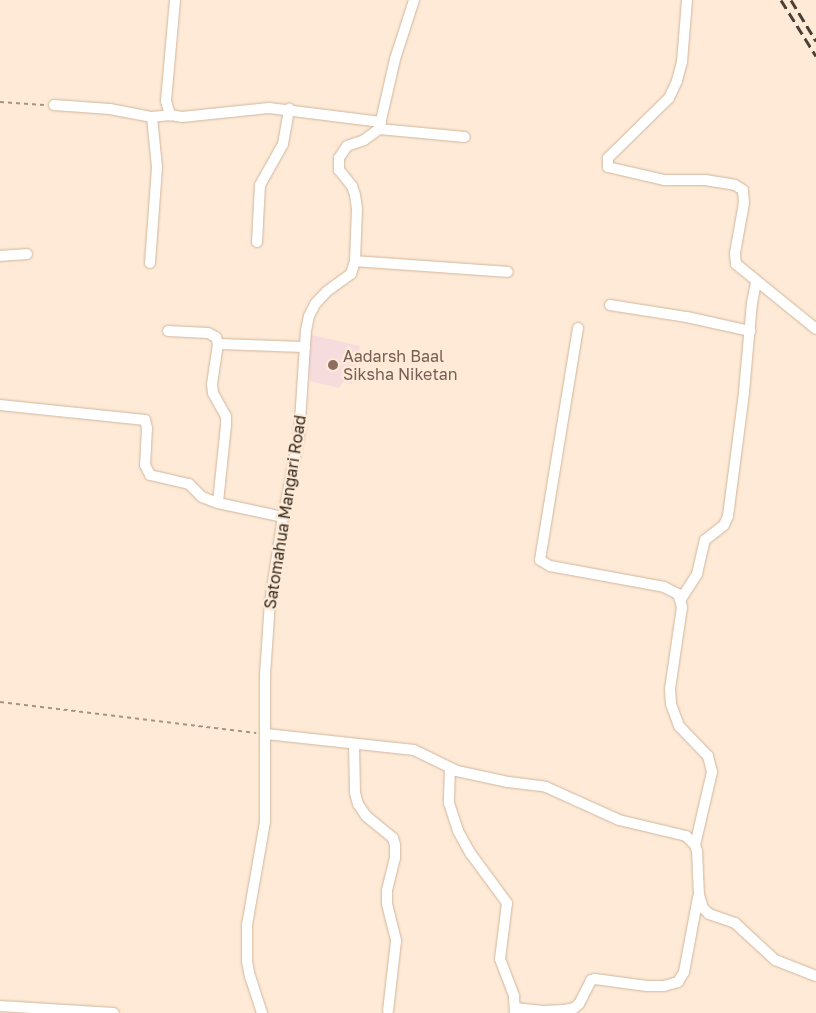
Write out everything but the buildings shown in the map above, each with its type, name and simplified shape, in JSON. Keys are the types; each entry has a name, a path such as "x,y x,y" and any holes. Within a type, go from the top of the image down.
{"street":[{"path":"170,115 166,100 175,0"},
{"path":"414,0 395,59 380,126 364,140 347,146 339,158 339,170 352,186 355,195 357,209 355,261 508,272"},
{"path":"687,0 682,62 677,81 669,98 612,153 606,163 613,169 664,180 705,180 734,185 743,190 744,203 735,260 739,269 816,329"},
{"path":"54,105 110,109 152,117 170,115 182,117 254,109 288,109 380,126 466,137"},
{"path":"258,242 260,185 283,144 288,109"},
{"path":"150,263 158,167 152,117"},
{"path":"0,256 27,254"},
{"name":"Satomahua Mangari Road","path":"262,1013 250,977 246,945 251,899 261,853 265,822 265,675 270,611 283,517 299,436 308,316 315,304 326,292 351,274 355,261"},
{"path":"681,599 697,574 705,540 724,525 728,516 756,282"},
{"path":"610,305 686,317 750,331"},
{"path":"450,768 449,803 458,831 471,854 507,903 500,959 514,996 515,1010 550,1011 574,1008 579,1004 591,980 595,978 647,986 664,986 678,982 684,972 698,896 695,845 712,772 708,756 679,726 671,704 670,689 681,616 681,599 678,594 664,587 550,566 540,560 578,328"},
{"path":"168,331 208,333 216,337 218,344 212,384 213,393 226,416 218,503"},
{"path":"218,344 305,347"},
{"path":"0,405 145,420 147,473 189,484 202,497 218,503 283,517"},
{"path":"266,734 414,750 450,768 486,778 546,787 620,820 686,836 695,845"},
{"path":"354,744 355,793 358,804 366,816 393,838 395,845 395,858 387,891 387,904 396,941 388,1011"},
{"path":"698,896 703,908 709,914 735,924 775,960 816,976"},
{"path":"0,1006 114,1013"}],"path":[{"path":"0,102 54,105"},
{"path":"0,702 266,734"}],"shaded area":[{"name":"Aadarsh Baal Siksha Niketan","path":"312,335 360,346 352,384 343,382 339,388 310,381 308,349"}],"railway":[{"path":"781,0 816,56"},
{"path":"791,0 816,41"}],"place":[{"name":"Aadarsh Baal Siksha Niketan","path":"333,365"}]}
